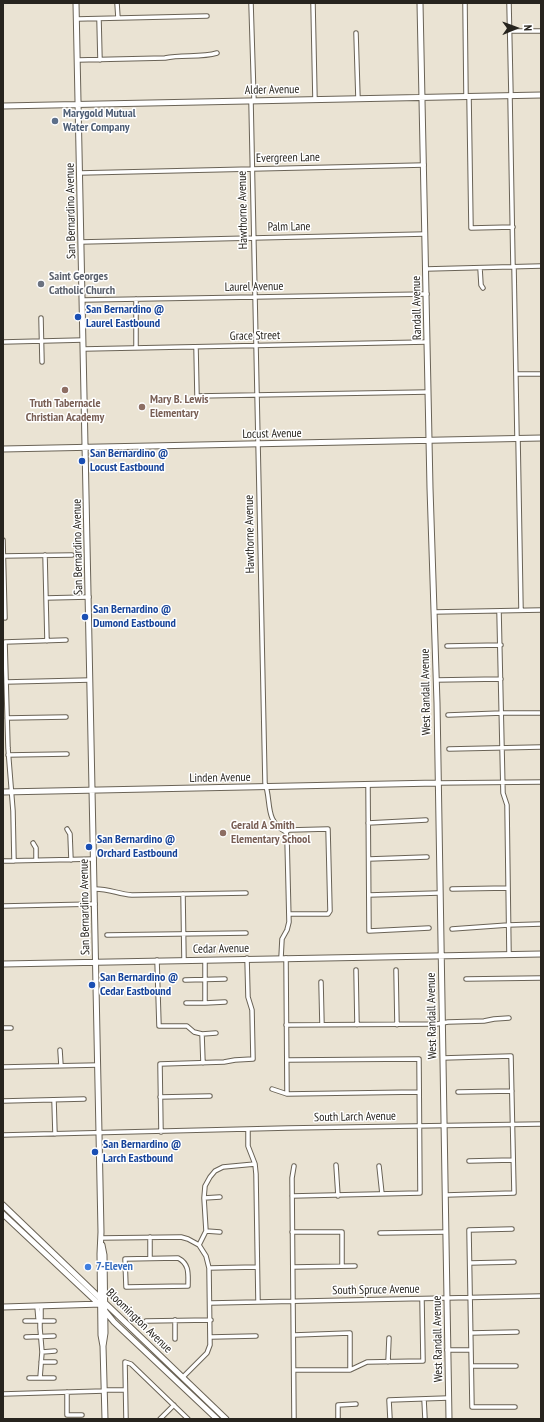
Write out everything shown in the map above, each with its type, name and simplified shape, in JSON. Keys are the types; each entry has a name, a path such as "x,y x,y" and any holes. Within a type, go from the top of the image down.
{"main road":[{"name":"San Bernardino Avenue","path":"76,3 101,1238"},
{"name":"Randall Avenue","path":"420,3 434,612"},
{"name":"Alder Avenue","path":"3,106 541,95"},
{"name":"Locust Avenue","path":"3,449 541,438"},
{"name":"West Randall Avenue","path":"434,612 449,1419"},
{"name":"Linden Avenue","path":"3,792 437,783"},
{"name":"Cedar Avenue","path":"3,964 247,958 541,954"},
{"name":"Bloomington Avenue","path":"3,1205 100,1298 102,1304"},
{"name":"Bloomington Avenue","path":"3,1214 183,1377 226,1419"},
{"path":"23,1232 30,1235 38,1242 41,1241"},
{"path":"100,1298 101,1238"},
{"path":"101,1238 104,1255 100,1335 103,1346"},
{"path":"89,1288 94,1288 100,1284"},
{"path":"3,1307 102,1304"},
{"path":"102,1304 105,1311 103,1346 105,1419"},
{"name":"Bloomington Avenue","path":"105,1311 114,1322 217,1419"},
{"path":"105,1325 109,1322 114,1322"}],"street":[{"path":"117,3 118,18"},
{"name":"Hawthorne Avenue","path":"251,3 252,169 265,783 267,787 272,821 286,832"},
{"path":"313,3 315,100"},
{"path":"465,3 471,228 513,227"},
{"path":"509,3 521,610"},
{"path":"77,19 207,16"},
{"path":"99,19 100,60"},
{"path":"510,31 541,31"},
{"path":"356,33 358,99"},
{"path":"78,60 165,58 173,56 210,55 217,53"},
{"name":"Evergreen Lane","path":"80,173 424,165"},
{"name":"Palm Lane","path":"81,242 425,234"},
{"path":"426,269 541,266"},
{"path":"480,268 481,285 483,288"},
{"name":"Laurel Avenue","path":"83,300 427,294"},
{"path":"136,299 136,348"},
{"path":"41,318 42,362"},
{"path":"3,342 83,340"},
{"name":"Grace Street","path":"84,349 427,342"},
{"path":"196,347 197,396 428,392"},
{"path":"516,374 541,374"},
{"path":"3,540 5,618"},
{"path":"45,555 47,641"},
{"path":"3,556 72,555"},
{"path":"46,598 89,597"},
{"path":"434,612 499,612 541,610"},
{"path":"499,612 503,793 507,805 509,954"},
{"path":"14,861 13,811 8,755 5,642 66,640"},
{"path":"447,646 500,646"},
{"path":"436,680 501,679"},
{"path":"6,682 90,680"},
{"path":"448,715 541,713"},
{"path":"7,718 66,717"},
{"path":"449,749 541,747"},
{"path":"8,755 67,754"},
{"path":"437,783 541,782"},
{"path":"368,785 369,931 429,928"},
{"path":"368,822 426,820"},
{"path":"287,1094 288,1060 283,958 281,945 282,939 289,926 286,832 290,830 328,828 330,911 328,914 289,914"},
{"path":"67,829 70,834 71,860"},
{"path":"33,843 36,848 36,860"},
{"path":"369,859 427,857"},
{"path":"3,861 94,859"},
{"path":"452,889 508,888"},
{"path":"95,889 106,889 124,895 246,893"},
{"path":"369,895 439,893"},
{"path":"183,894 184,960"},
{"path":"3,906 95,904"},
{"path":"452,929 541,924"},
{"path":"107,935 246,933"},
{"path":"161,1132 160,1064 224,1062 253,1059 252,1010 248,997 247,958"},
{"path":"157,960 159,1026 187,1026 194,1032 202,1034 216,1033"},
{"path":"204,960 205,1003"},
{"path":"356,970 357,1025"},
{"path":"396,970 397,1025"},
{"path":"466,979 541,978"},
{"path":"185,980 225,979"},
{"path":"321,982 322,1025"},
{"path":"186,1003 225,1002"},
{"path":"286,1026 397,1025 484,1021 509,1018"},
{"path":"3,1028 11,1028"},
{"path":"202,1034 203,1063"},
{"path":"60,1050 61,1066"},
{"path":"443,1058 511,1056 513,1124 514,1193 446,1195"},
{"path":"288,1060 419,1059 418,1092 420,1126 420,1193 292,1196"},
{"path":"3,1068 98,1065"},
{"path":"272,1089 287,1094 418,1092"},
{"path":"458,1092 512,1091"},
{"path":"160,1096 210,1096"},
{"path":"3,1101 84,1099"},
{"path":"54,1100 55,1134"},
{"name":"South Larch Avenue","path":"3,1135 541,1124"},
{"path":"248,1130 248,1146 255,1164 256,1174 258,1302"},
{"path":"469,1161 513,1160"},
{"path":"199,1245 206,1231 204,1198 205,1186 215,1171 223,1167 255,1164"},
{"path":"336,1165 338,1196"},
{"path":"294,1166 292,1178 294,1419"},
{"path":"379,1166 382,1194"},
{"path":"204,1198 220,1197"},
{"path":"512,1229 469,1230 470,1298 472,1406 515,1407"},
{"path":"206,1231 220,1232"},
{"path":"292,1232 342,1232 342,1266"},
{"path":"380,1233 446,1232"},
{"path":"150,1237 150,1258"},
{"path":"101,1238 182,1237 199,1245 206,1256 209,1268 211,1303 210,1345 207,1353 183,1377"},
{"path":"150,1258 178,1258 181,1260 187,1266 188,1286 126,1287 126,1259 150,1258"},
{"path":"470,1263 514,1262"},
{"path":"293,1267 355,1266"},
{"path":"209,1268 257,1267"},
{"name":"South Spruce Avenue","path":"211,1303 422,1300 541,1296"},
{"path":"294,1370 350,1370 367,1362 423,1362 422,1300"},
{"path":"39,1306 42,1318 40,1321 42,1352 40,1378"},
{"path":"175,1320 175,1339"},
{"path":"146,1321 211,1320"},
{"path":"25,1321 54,1321"},
{"path":"471,1333 517,1332"},
{"path":"294,1335 350,1333 350,1370"},
{"path":"26,1337 54,1336"},
{"path":"211,1337 256,1336"},
{"path":"388,1362 389,1338"},
{"path":"447,1350 471,1350"},
{"path":"42,1352 55,1352"},
{"path":"41,1362 55,1362"},
{"path":"126,1419 125,1362 131,1364 188,1419"},
{"path":"472,1366 516,1366"},
{"path":"29,1378 54,1378"},
{"path":"3,1394 125,1390"},
{"path":"67,1392 67,1415 82,1415"},
{"path":"390,1419 389,1400 448,1398"},
{"path":"424,1400 425,1419"},
{"path":"338,1419 338,1405 356,1404"},
{"path":"160,1419 174,1405"}],"place":[{"name":"Marygold Mutual Water Company","path":"55,121"},
{"name":"Saint Georges Catholic Church","path":"41,284"},
{"name":"San Bernardino @ Laurel Eastbound","path":"78,317"},
{"name":"Truth Tabernacle Christian Academy","path":"65,390"},
{"name":"Mary B. Lewis Elementary","path":"142,407"},
{"name":"San Bernardino @ Locust Eastbound","path":"82,461"},
{"name":"San Bernardino @ Dumond Eastbound","path":"85,617"},
{"name":"Gerald A Smith Elementary School","path":"223,833"},
{"name":"San Bernardino @ Orchard Eastbound","path":"89,847"},
{"name":"San Bernardino @ Cedar Eastbound","path":"92,985"},
{"name":"San Bernardino @ Larch Eastbound","path":"95,1152"},
{"name":"7-Eleven","path":"88,1267"}]}
